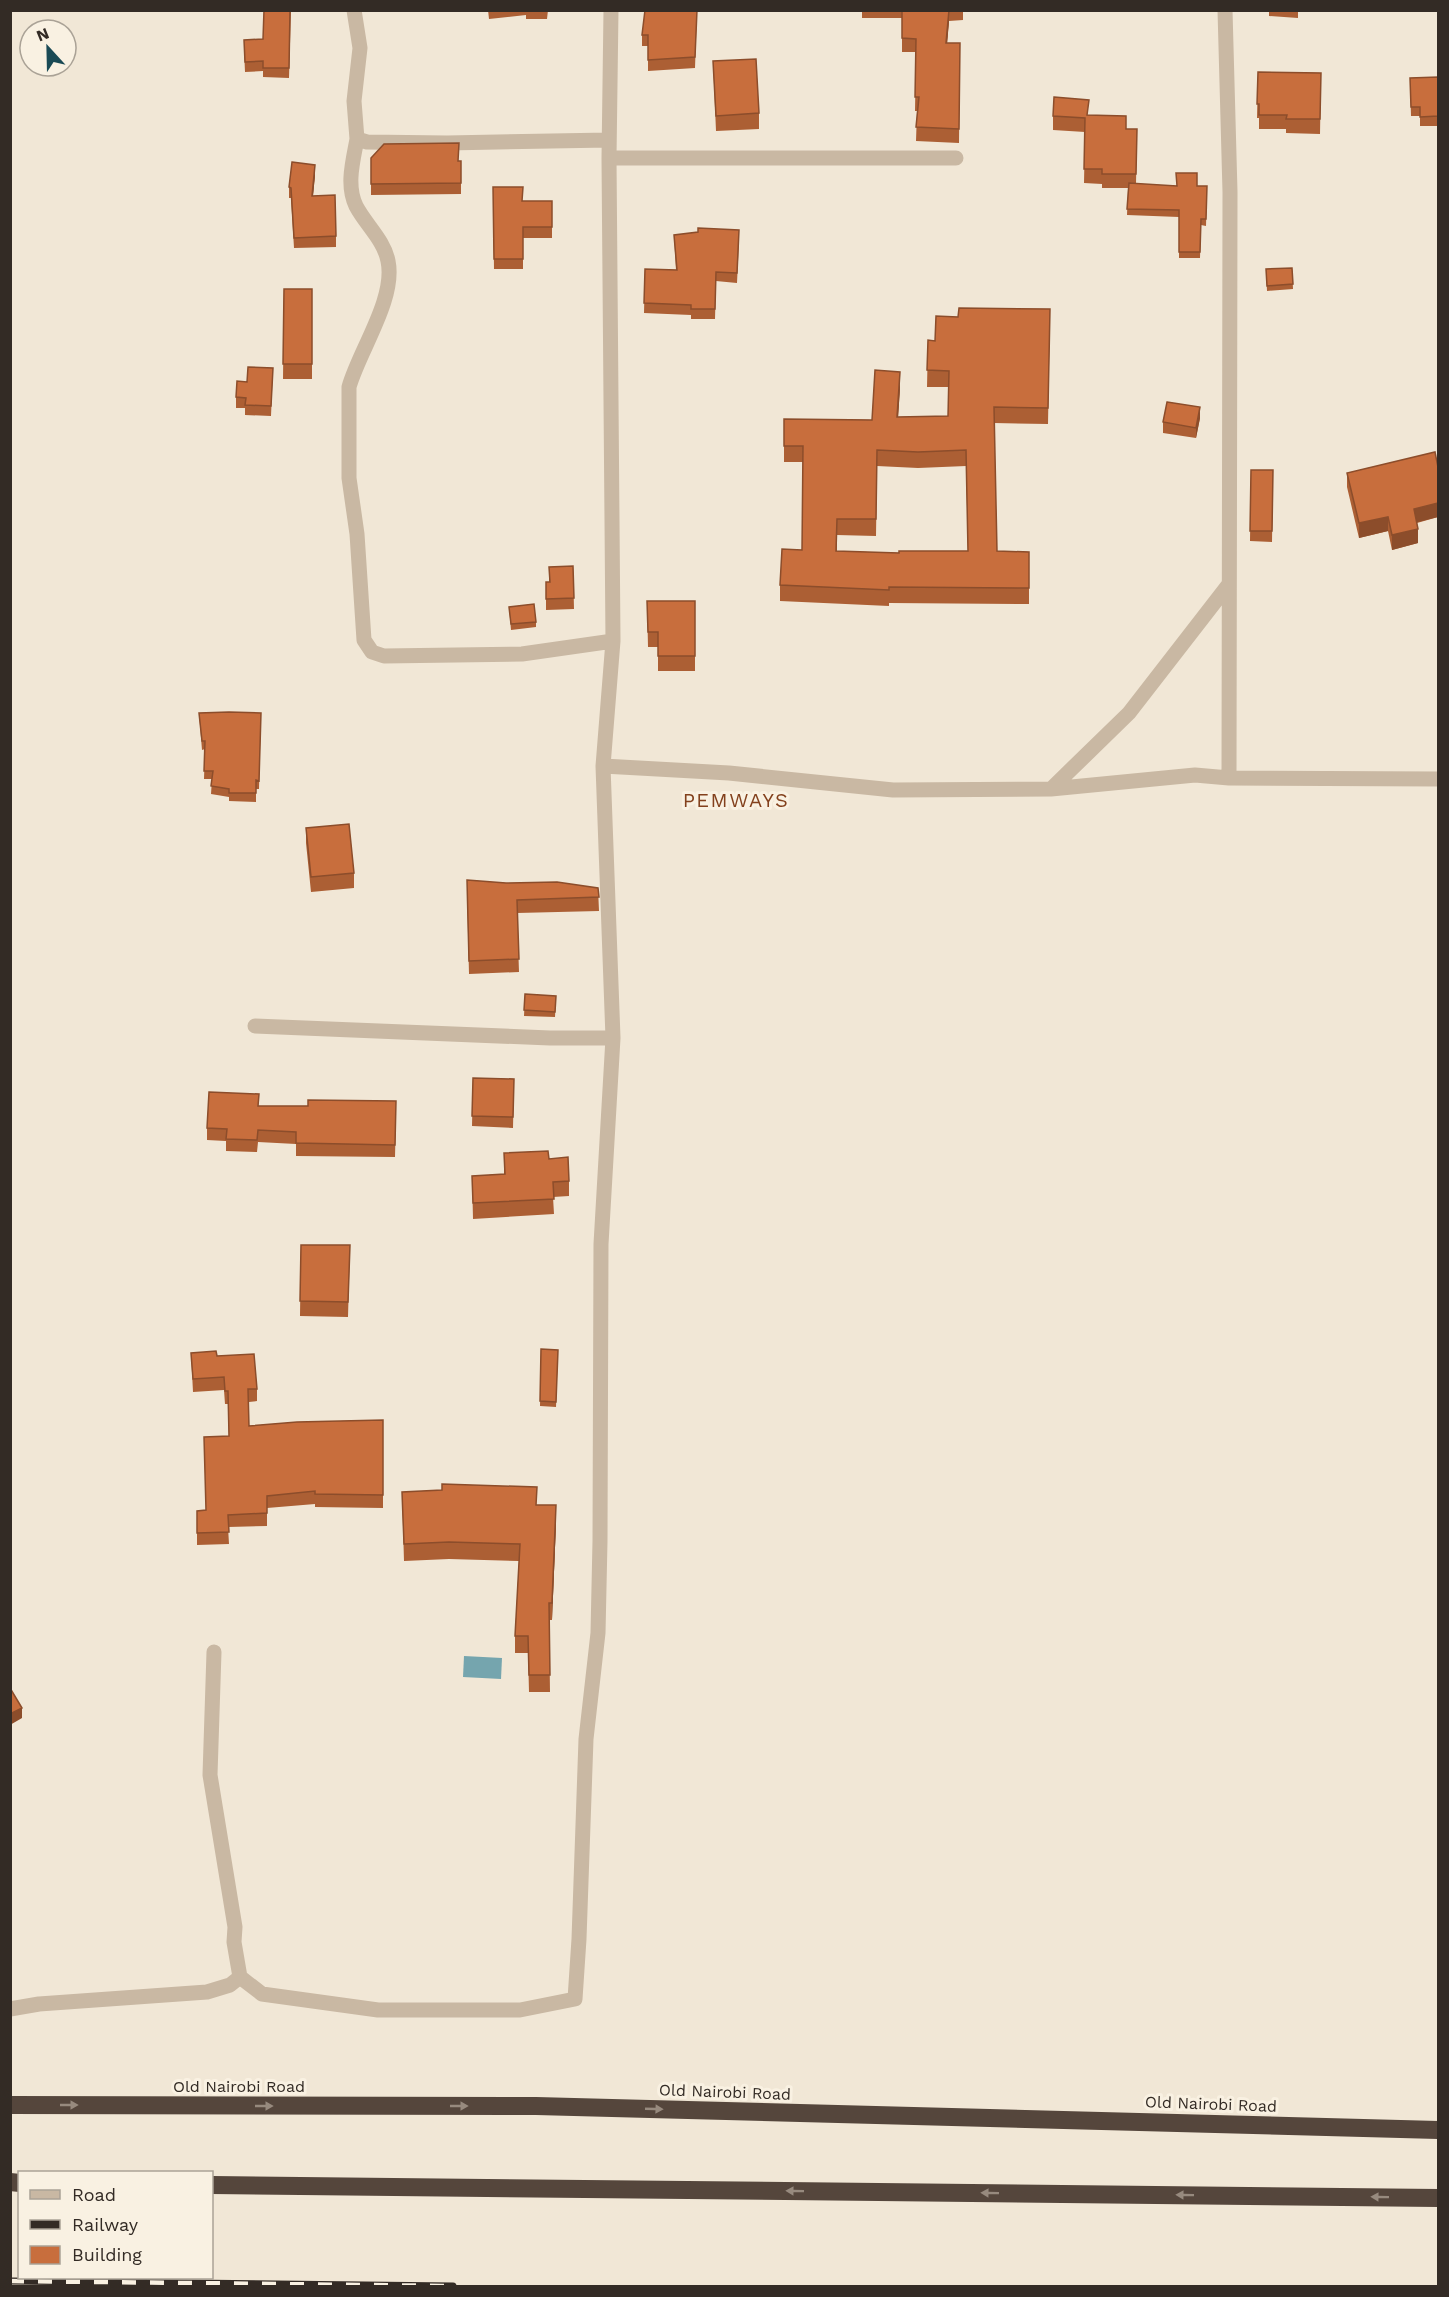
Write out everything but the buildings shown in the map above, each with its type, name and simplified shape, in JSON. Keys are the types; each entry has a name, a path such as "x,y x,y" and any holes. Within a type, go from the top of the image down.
{"highway":[{"name":"Old Nairobi Road","path":"10,2105 536,2106 1438,2130"},
{"path":"213,2185 1438,2198"}],"street":[{"path":"354,10 360,48 354,101 357,139 350,182 356,205 376,235 388,261 387,288 375,326 353,373 349,387 349,478 357,534 364,640 372,652 384,656 522,654 613,641"},
{"path":"214,1652 210,1775 235,1926 234,1942 240,1977 262,1994 378,2010 520,2010 575,1999 586,1739 598,1633 600,1244 613,1038 603,766 613,641 609,158 611,10"},
{"path":"1225,10 1230,192 1229,778"},
{"path":"357,139 367,142 447,143 609,140"},
{"path":"609,158 956,158"},
{"path":"1051,789 1129,713 1229,584"},
{"path":"603,766 729,773 894,790 1051,789 1195,775 1229,778 1438,779"},
{"path":"255,1026 550,1038 613,1038"},
{"path":"10,2009 39,2004 207,1992 230,1985 240,1977"}],"water":[{"path":"464,1656 502,1658 501,1679 463,1677"}],"railway":[{"path":"10,2281 453,2286"}],"district":[{"name":"PEMWAYS","path":"736,800"}]}
